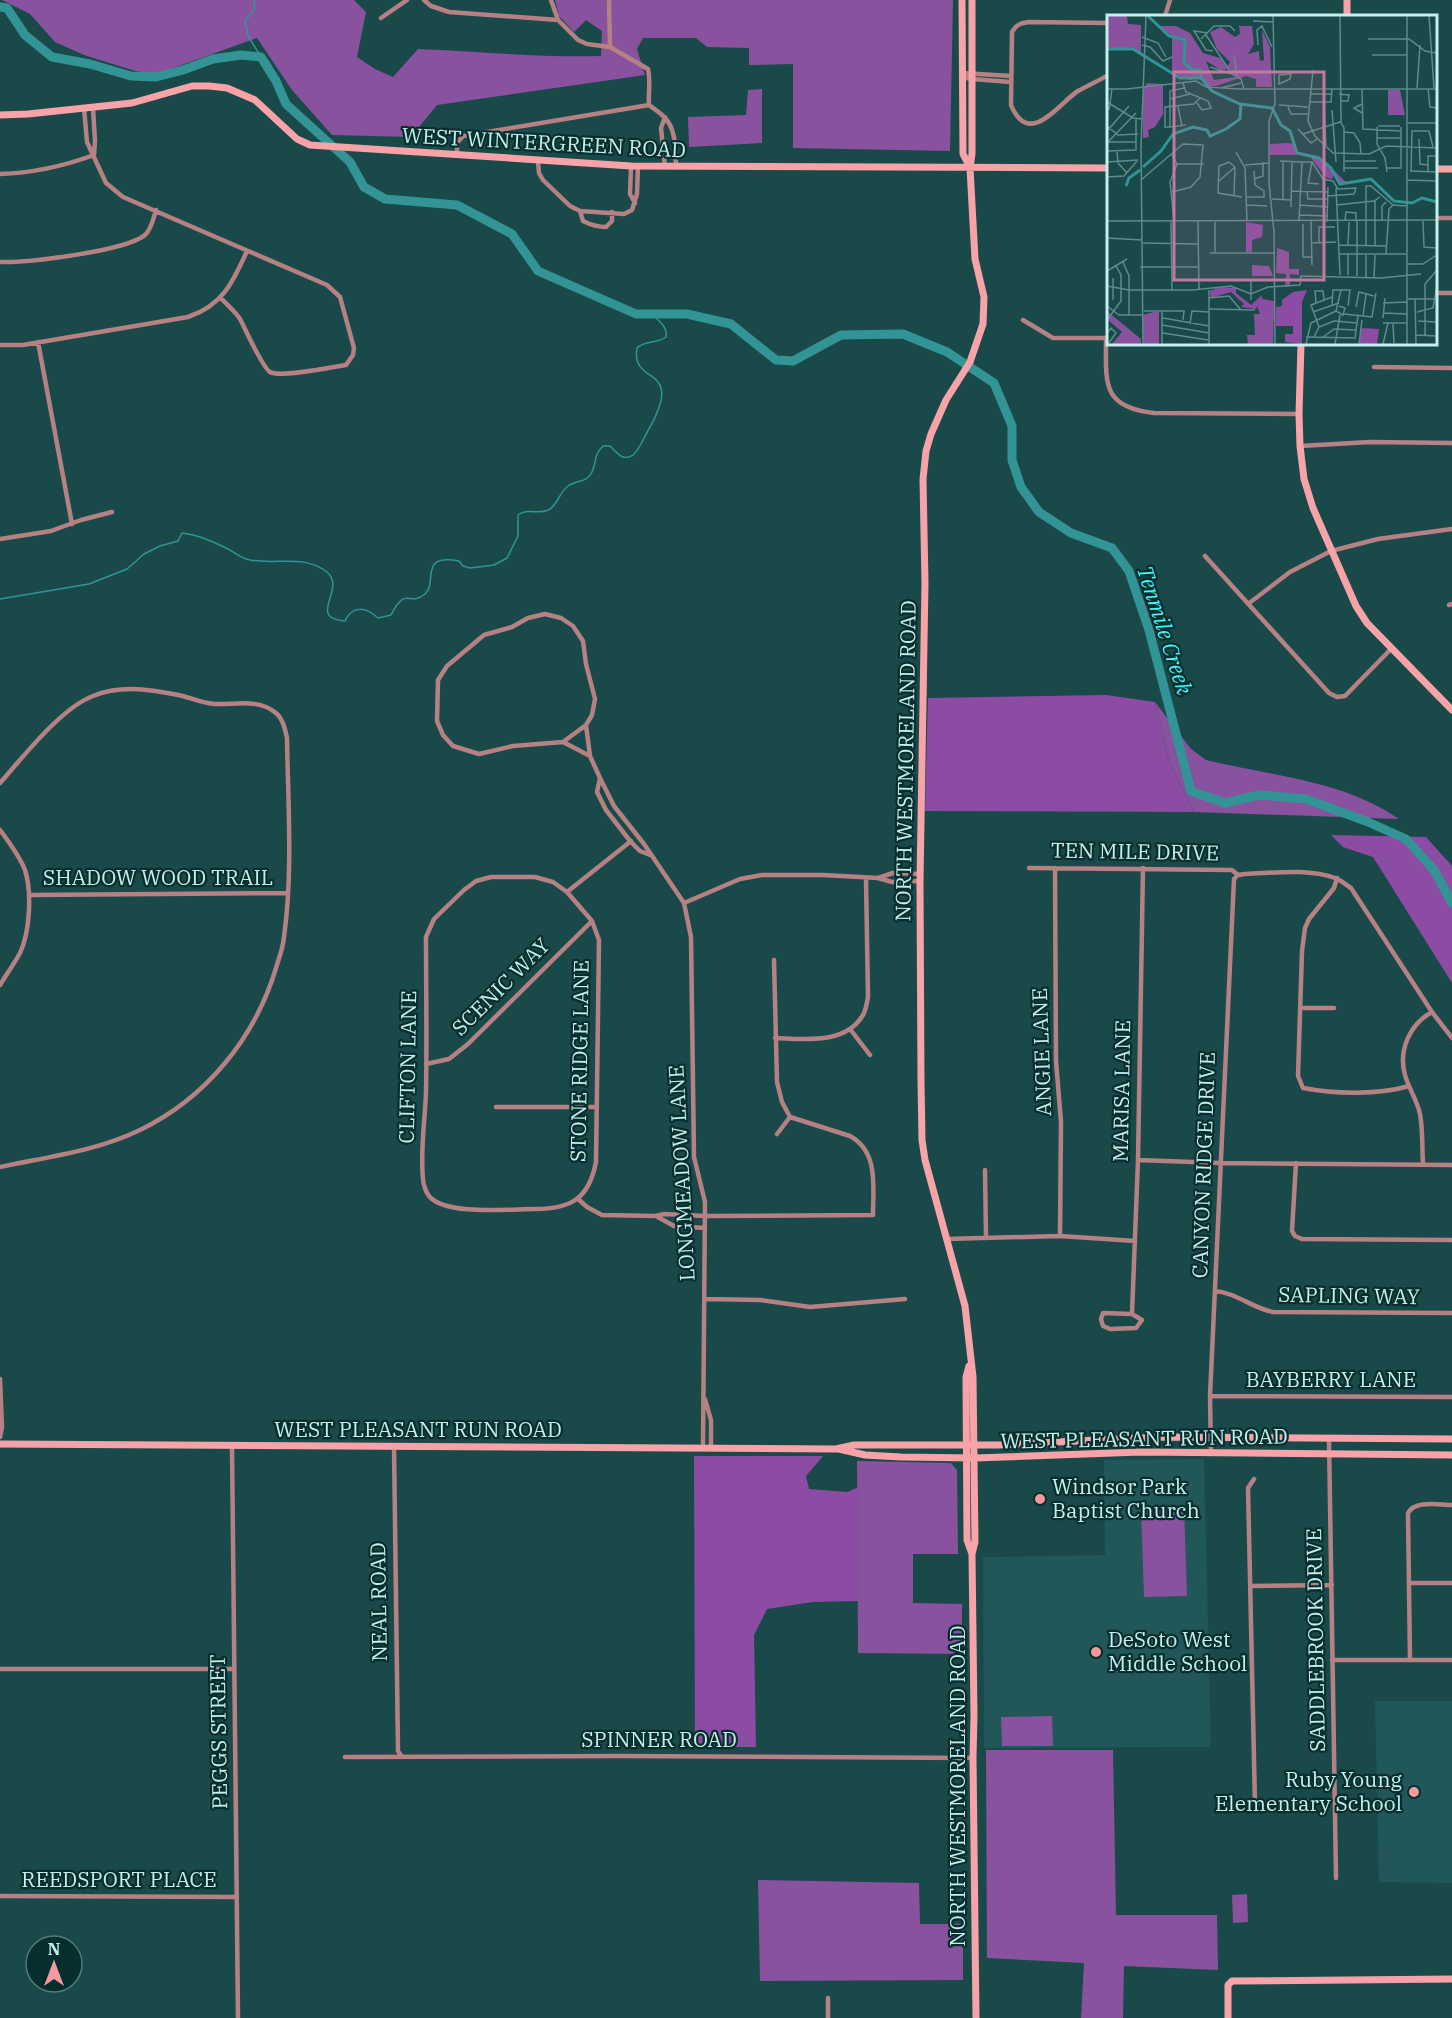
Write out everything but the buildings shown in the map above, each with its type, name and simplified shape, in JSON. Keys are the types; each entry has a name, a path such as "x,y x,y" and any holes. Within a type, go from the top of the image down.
{"main road":[{"name":"NORTH WESTMORELAND ROAD","path":"962,0 963,154 970,168"},
{"name":"NORTH WESTMORELAND ROAD","path":"972,0 972,154 970,168 975,259 984,297 983,324 970,362 942,407 931,434 923,478 925,595 920,877 922,1140 965,1306 973,1377 975,1542 972,1554 976,2018"},
{"name":"WEST WINTERGREEN ROAD","path":"0,115 132,103 192,86 227,87 255,100 297,139 310,145 538,162 665,167 1107,168"},
{"path":"1301,345 1300,446 1304,479 1313,508 1356,606 1367,623 1452,710"},
{"name":"NORTH WESTMORELAND ROAD","path":"970,1364 966,1377 965,1457 967,1540 972,1554"},
{"name":"WEST PLEASANT RUN ROAD","path":"836,1449 854,1445 975,1445 1159,1437 1452,1439"},
{"path":"1064,1442 1065,1455"},
{"name":"WEST PLEASANT RUN ROAD","path":"0,1444 836,1449 874,1456 975,1458 1141,1452 1452,1455"},
{"path":"1228,2018 1228,1985 1232,1981 1452,1979"}],"street":[{"path":"381,18 407,0"},
{"path":"424,0 431,6 449,12 558,20"},
{"path":"551,0 558,20 578,40 587,44 610,47 648,69 651,80 648,93 649,105"},
{"path":"609,0 610,47"},
{"path":"1165,15 1170,0"},
{"path":"1107,22 1020,23 1012,32 1011,105 1022,120 1042,122 1078,91 1107,76"},
{"path":"972,77 990,74 1011,75"},
{"path":"989,81 990,74"},
{"path":"962,75 989,81 1011,82"},
{"path":"457,155 458,142 463,136 649,105 665,117 671,125 676,167"},
{"path":"84,108 87,142 106,183 115,192 327,285 340,297 354,348 353,355 345,365 299,372 277,374 270,372 263,364 239,317 221,298"},
{"path":"93,108 94,155"},
{"path":"665,117 661,128 665,167"},
{"path":"0,174 64,165 94,155"},
{"path":"538,162 539,173 543,180 570,206 580,211 624,214 632,210 637,194 634,166"},
{"path":"0,262 33,261 79,254 137,240 146,234 152,225 156,210"},
{"path":"580,211 583,221 600,227 612,221 612,212"},
{"path":"0,345 24,345 200,313 221,298 232,283 248,251"},
{"path":"1023,320 1053,338 1107,338 1106,377 1108,386 1122,406 1135,411 1154,414 1299,414"},
{"path":"38,342 72,524"},
{"path":"1374,367 1452,368"},
{"path":"1300,446 1380,442 1452,443"},
{"path":"0,539 51,531 112,512"},
{"path":"1248,604 1290,572 1332,551 1378,539 1452,529"},
{"path":"1205,556 1301,665 1329,693 1337,697 1345,696 1391,650"},
{"path":"545,614 561,618 573,626 583,641 585,664 595,699 592,715 586,725 563,742 513,746 479,754 453,746 443,735 437,720 438,680 447,666 484,635 545,614"},
{"path":"0,783 45,732 82,701 116,689 148,690 213,704 253,703 276,713 283,724 287,738 288,893 284,940 269,990 252,1025 227,1062 208,1082 183,1104 139,1130 84,1149 0,1167"},
{"name":"LONGMEADOW LANE","path":"586,725 590,756 600,778 614,806 684,903 691,936 693,1157 705,1202 703,1393 711,1420 707,1448"},
{"path":"563,742 590,756"},
{"name":"LONGMEADOW LANE","path":"600,778 597,792 599,800 630,841 640,851 650,855"},
{"path":"0,830 25,870 28,895 28,925 21,951 0,985"},
{"path":"592,921 567,892 637,836"},
{"name":"TEN MILE DRIVE","path":"1029,868 1232,870 1236,877 1291,873 1318,874 1337,878"},
{"name":"ANGIE LANE","path":"1055,868 1056,1061 1061,1122 1060,1236"},
{"name":"MARISA LANE","path":"1132,1314 1138,1160 1143,868"},
{"path":"878,878 893,873 920,877"},
{"path":"684,903 740,879 762,875 823,875 878,878 892,882 920,877"},
{"name":"CLIFTON LANE","path":"567,892 553,882 535,877 491,877 476,881 434,919 426,937 423,1181 428,1196 439,1204 464,1209 542,1209 569,1204 578,1199"},
{"name":"CANYON RIDGE DRIVE","path":"1211,1453 1210,1396 1236,877"},
{"path":"776,1038 819,1039 838,1036 850,1029 863,1015 868,997 866,878"},
{"path":"1409,1086 1395,1090 1332,1092 1303,1088 1298,1076 1302,951 1305,928 1309,919 1334,888 1337,878 1351,888 1432,1012 1452,1038"},
{"name":"SHADOW WOOD TRAIL","path":"28,895 288,893"},
{"name":"SCENIC WAY","path":"426,1064 449,1059 468,1044 592,921"},
{"name":"STONE RIDGE LANE","path":"578,1199 592,1181 596,1162 599,940 592,921"},
{"path":"578,1199 586,1207 602,1215 873,1215 872,1164 869,1154 857,1140 790,1117 782,1102 777,1082 774,960"},
{"path":"1301,1008 1334,1008"},
{"path":"1423,1165 1420,1116 1404,1072 1403,1053 1407,1038 1418,1022 1432,1012"},
{"path":"850,1029 870,1055"},
{"path":"496,1107 597,1107"},
{"path":"777,1134 790,1117"},
{"path":"1138,1160 1452,1165"},
{"path":"1296,1163 1292,1231 1295,1236 1302,1239 1452,1240"},
{"path":"985,1170 986,1238"},
{"path":"674,1226 675,1215"},
{"path":"656,1216 674,1226 705,1228"},
{"path":"946,1239 1060,1236 1135,1241"},
{"name":"SAPLING WAY","path":"1215,1291 1228,1292 1259,1309 1273,1312 1452,1313"},
{"path":"705,1299 759,1300 810,1307 904,1299"},
{"name":"MARISA LANE","path":"1103,1313 1132,1314 1142,1320 1136,1328 1110,1329 1103,1326 1101,1319 1103,1313"},
{"path":"0,1379 2,1427 0,1437"},
{"name":"BAYBERRY LANE","path":"1210,1396 1452,1397"},
{"name":"SADDLEBROOK DRIVE","path":"1329,1438 1336,1878"},
{"name":"PEGGS STREET","path":"232,1445 238,2018"},
{"name":"NEAL ROAD","path":"394,1446 396,1695 398,1751 402,1757"},
{"path":"1254,1479 1248,1488 1255,1804 1335,1800"},
{"path":"1410,1660 1408,1513 1414,1506 1452,1505"},
{"path":"1410,1583 1452,1583"},
{"path":"1250,1586 1332,1585"},
{"path":"1332,1660 1452,1660"},
{"path":"0,1669 233,1670"},
{"name":"SPINNER ROAD","path":"345,1757 973,1758"},
{"name":"REEDSPORT PLACE","path":"0,1896 237,1897"},
{"path":"828,1998 828,2018"}],"shaded area":[{"path":"2,0 354,0 366,12 357,57 393,77 418,49 601,56 602,31 586,20 574,32 559,16 555,0 953,0 950,151 793,148 793,64 749,65 749,48 707,47 696,38 643,38 637,49 645,75 437,105 411,137 332,135 292,90 257,38 154,75 84,55 55,42 30,14"},
{"path":"762,89 762,143 689,147 688,117 746,115 748,90"},
{"path":"1106,695 1155,702 1169,761 1194,812 925,811 928,698"},
{"path":"1155,702 1191,749 1206,760 1330,787 1377,806 1399,819 1194,812 1169,761"},
{"path":"1331,835 1426,837 1452,866 1452,983 1373,857 1343,847"},
{"path":"694,1456 823,1456 806,1476 809,1489 847,1492 859,1487 858,1601 813,1602 767,1609 754,1635 756,1747 695,1747"},
{"name":"DeSoto West Middle School","path":"1204,1459 1211,1747 984,1748 983,1557 1105,1555 1104,1460"},
{"path":"857,1461 951,1463 957,1470 958,1554 913,1554 913,1603 962,1604 962,1654 858,1653"},
{"path":"1184,1506 1187,1596 1144,1597 1141,1508"},
{"name":"Ruby Young Elementary School","path":"1375,1701 1452,1701 1452,1883 1379,1882"},
{"path":"1052,1716 1053,1746 1002,1746 1001,1717"},
{"path":"986,1750 1113,1750 1116,1915 1217,1915 1218,1970 1124,1966 1123,2018 1081,2018 1084,1963 987,1958"},
{"path":"758,1880 919,1883 920,1924 963,1924 963,1980 760,1981"},
{"path":"1247,1894 1248,1922 1233,1923 1232,1895"}],"waterway":[{"path":"254,0 255,9 245,21 248,36 261,57"},
{"name":"Tenmile Creek","path":"0,7 7,8 25,35 52,57 90,64 131,76 156,77 213,59 241,55 261,57 276,81 286,104 350,162 364,187 385,199 457,205 512,234 538,271 636,314 687,314 731,324 776,360 793,361 841,335 903,334 947,352 994,383 1012,426 1012,460 1021,487 1039,512 1071,533 1112,548 1129,571 1149,630 1191,791 1225,803 1259,795 1306,799 1368,822 1406,839 1434,870 1452,903"},
{"path":"0,599 89,584 127,569 144,554 178,541 182,533 206,539 247,559 309,563 327,572 332,579 333,586 327,609 334,619 345,621 351,612 360,609 378,618 391,615 404,598 415,599 425,594 429,589 431,570 438,561 459,561 463,566 470,568 494,565 507,558 518,536 518,515 550,509 568,486 590,476 598,453 603,446 610,446 626,458 636,452 659,407 662,393 659,384 641,368 637,360 637,348 666,337 664,327 652,314"}],"place":[{"name":"Windsor Park Baptist Church","path":"1040,1499"},
{"name":"DeSoto West Middle School","path":"1096,1652"},
{"name":"Ruby Young Elementary School","path":"1414,1792"}]}
